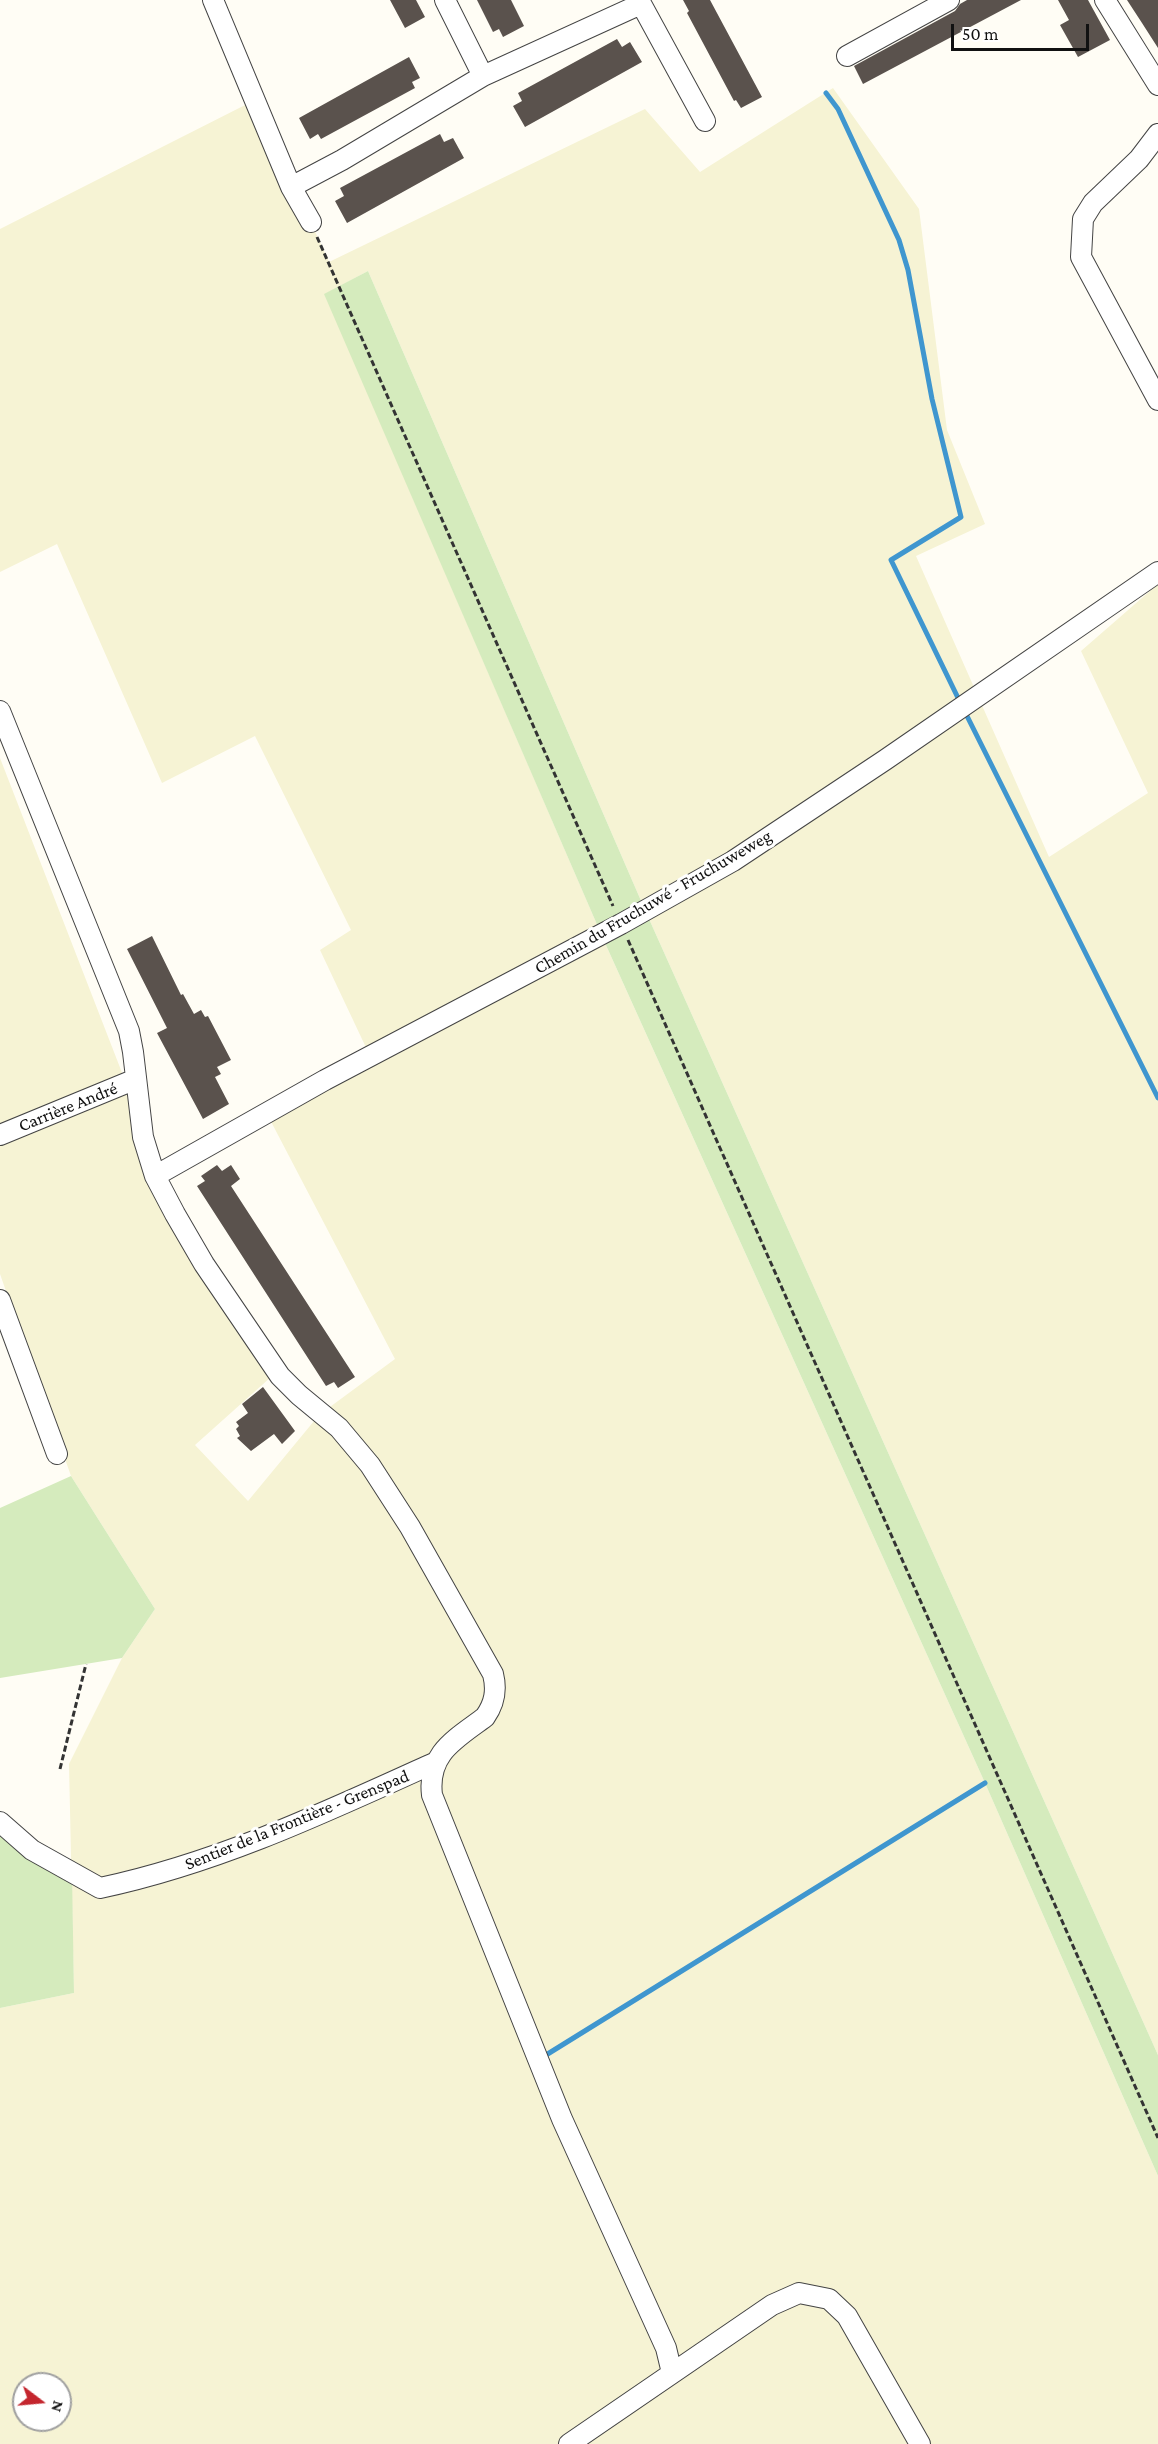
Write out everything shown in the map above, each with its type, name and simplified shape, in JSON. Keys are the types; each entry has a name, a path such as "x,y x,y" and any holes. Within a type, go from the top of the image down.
{"street":[{"path":"213,0 291,187 311,222"},
{"path":"446,0 483,76"},
{"path":"848,56 949,0"},
{"path":"1105,0 1158,85"},
{"path":"291,187 342,160 483,76 640,2 705,121"},
{"path":"1158,134 1134,165 1093,203 1083,219 1081,257 1158,400"},
{"name":"Chemin du Fruchuwé - Fruchuweweg","path":"155,1176 315,1086 621,924 733,861 885,760 1158,572"},
{"path":"0,711 129,1032 143,1137 155,1176 204,1264 270,1363 293,1390 339,1428 382,1482 490,1666 496,1692 490,1710 485,1717 447,1747 436,1762 430,1784 435,1806 562,2119 666,2348 672,2373"},
{"name":"Carrière André","path":"0,1135 136,1079"},
{"path":"0,1300 57,1454"},
{"name":"Sentier de la Frontière - Grenspad","path":"0,1822 32,1850 100,1888 174,1871 241,1848 436,1762"},
{"path":"570,2444 772,2305 798,2293 829,2299 847,2316 921,2444"}],"path":[{"path":"311,222 1158,2138"},
{"path":"60,1769 86,1664"}],"shaded area":[{"path":"833,88 919,209 947,430 985,524 916,556 1049,857 1148,793 1081,651 1158,584 1158,2055 645,910 368,271 325,294 605,943 985,1783 1158,2176 1158,2444 0,2444 0,2008 74,1993 69,1764 122,1658 155,1609 71,1476 0,1274 0,758 126,1083 145,1172 271,1377 195,1445 248,1501 319,1415 395,1359 266,1112 370,1056 320,950 351,930 255,736 162,783 57,544 0,572 0,229 255,100 329,262 645,109 700,172"}],"green space":[{"path":"368,271 645,910 1158,2055 1158,2176 985,1783 605,943 324,294"},
{"path":"71,1476 155,1609 122,1658 0,1678 0,1508"},
{"path":"0,1822 72,1874 74,1993 0,2008"}],"building":[{"path":"390,0 416,0 425,17 405,28"},
{"path":"477,0 511,0 524,26 503,37 499,29 493,32"},
{"path":"683,0 710,0 762,97 741,108 736,100 734,101 687,13 689,11"},
{"path":"967,0 1021,0 863,84 854,66 955,11"},
{"path":"1058,0 1088,0 1110,40 1078,57 1060,25 1069,20"},
{"path":"1127,0 1158,0 1158,48 1142,23"},
{"path":"617,39 622,47 630,42 642,62 525,127 513,106 522,101 518,93"},
{"path":"409,57 420,78 412,82 415,88 321,139 318,134 310,139 299,118"},
{"path":"440,134 444,142 453,138 464,158 347,223 335,201 344,196 340,188"},
{"path":"152,936 181,995 183,994 194,1014 201,1010 205,1017 208,1016 231,1060 217,1067 221,1074 215,1077 229,1104 203,1119 157,1033 167,1028 127,949"},
{"path":"217,1165 222,1171 231,1165 240,1179 231,1186 355,1377 338,1388 334,1382 326,1386 197,1186 205,1181 201,1176"},
{"path":"263,1387 295,1431 282,1444 274,1434 251,1451 237,1438 240,1436 236,1429 239,1426 236,1422 248,1413 242,1404"}],"waterway":[{"path":"826,93 838,109 899,240 908,270 932,399 961,517 891,560 960,702"},
{"path":"964,710 1158,1098"},
{"path":"546,2055 985,1783"}]}
